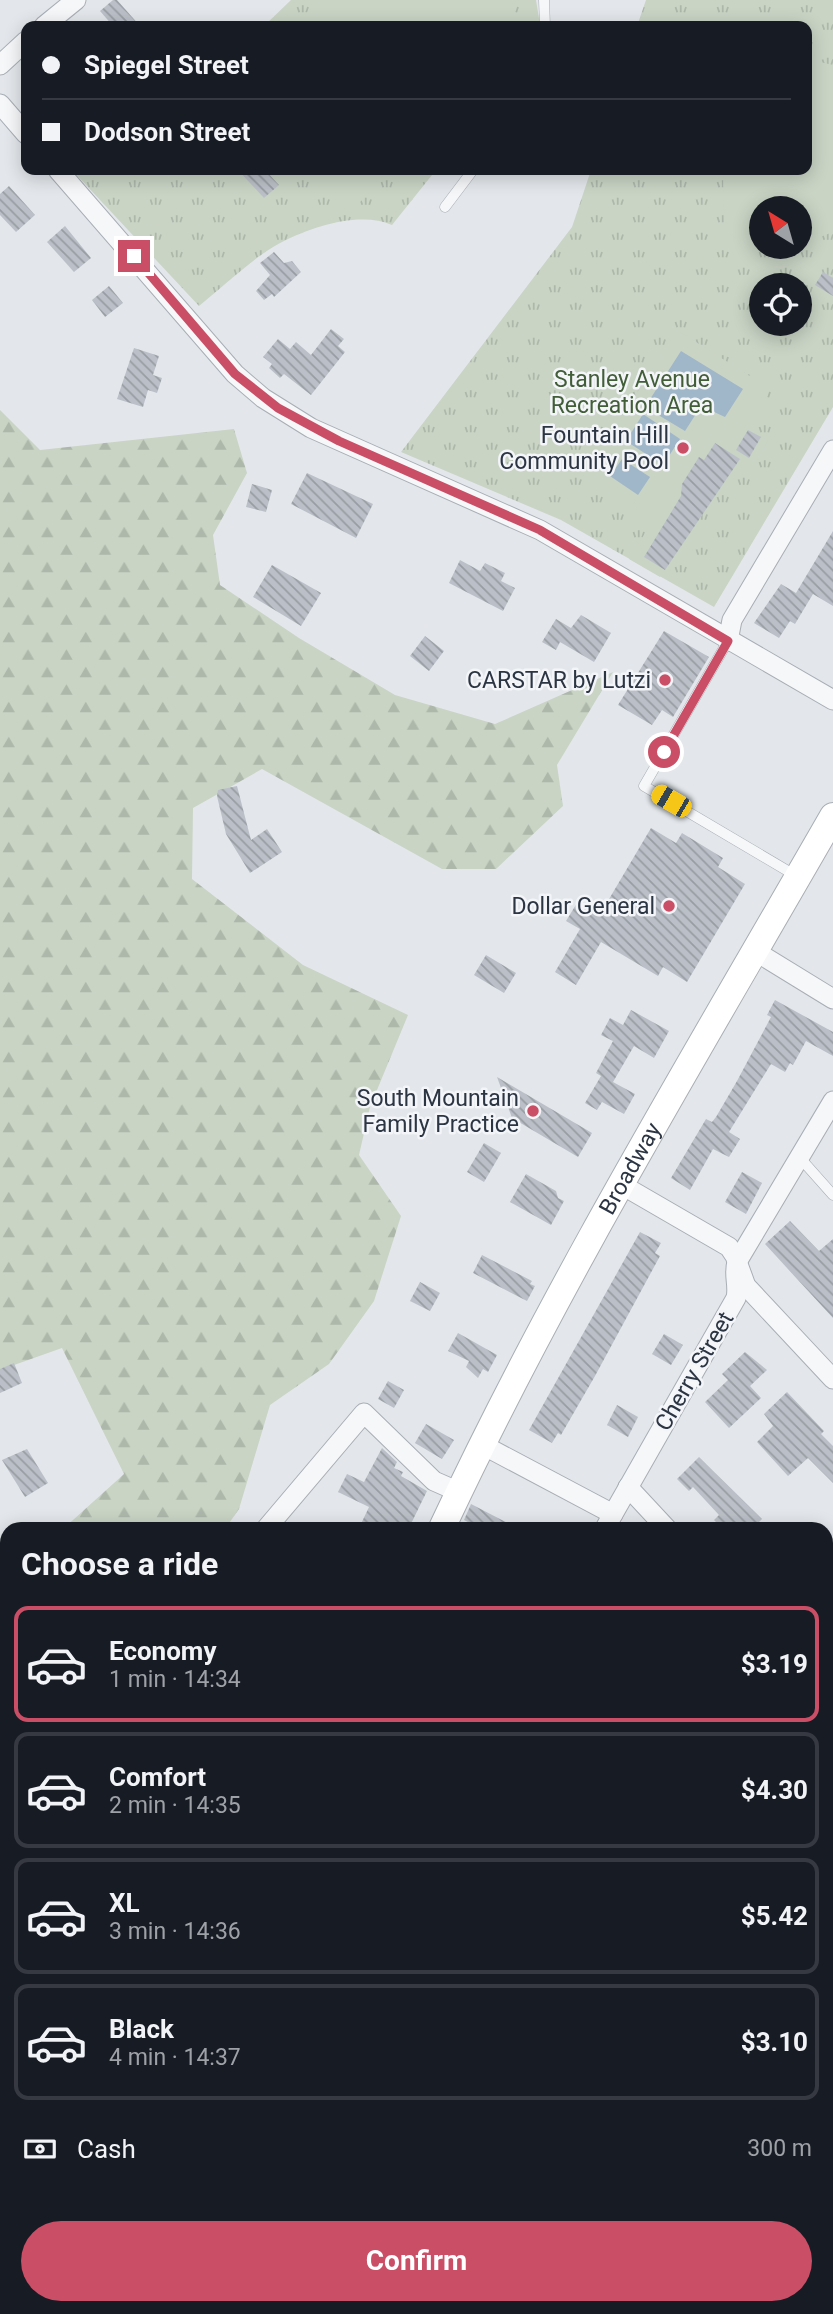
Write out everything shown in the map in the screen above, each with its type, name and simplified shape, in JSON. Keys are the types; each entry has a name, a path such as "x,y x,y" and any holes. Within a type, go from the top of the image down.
{"main road":[{"name":"Broadway","path":"445,1522 481,1444 622,1185 833,816"}],"street":[{"path":"50,21 76,0"},
{"path":"0,65 21,46"},
{"path":"0,104 21,128"},
{"path":"62,175 235,374 263,398 312,428 540,530 833,700"},
{"path":"728,641 732,620 833,450"},
{"path":"755,951 833,999"},
{"path":"737,1262 801,1159 833,1101"},
{"path":"622,1185 729,1247 746,1286 833,1379"},
{"name":"Cherry Street","path":"609,1522 736,1298 738,1289 734,1270 737,1262"},
{"path":"272,1522 364,1413 434,1481 459,1492"},
{"path":"481,1444 609,1522"},
{"path":"628,1487 661,1522"}],"lane":[{"path":"544,0 545,21"},
{"path":"445,207 469,175"},
{"path":"728,641 644,786 798,877"},
{"path":"801,1159 833,1195"}],"green space":[{"path":"291,0 536,0 540,21 269,21"},
{"path":"321,0 514,0 515,21 297,21"},
{"name":"Stanley Avenue Recreation Area","path":"646,0 833,0 833,407 714,607 561,520 401,452 572,227 589,175 812,175 812,21 639,21"},
{"path":"812,60 833,65 833,232 812,240 812,196 749,196 749,248 741,246 724,226 723,175 812,175"},
{"path":"77,175 432,175 392,225 366,219 352,220 296,235 263,254 199,306"},
{"path":"322,175 388,175 355,207"},
{"name":"Fountain Hill Community Pool","path":"677,330 767,387 768,394 748,430 768,441 756,463 744,455 740,459 660,577 629,559 652,522 635,512 638,505 627,498 617,510 610,505 617,491 599,479 595,484 583,477"},
{"path":"0,410 40,450 234,429 247,473 213,535 220,585 299,638 395,695 495,724 613,672 557,765 563,806 496,869 442,869 262,769 193,808 192,879 303,965 408,1015 370,1107 359,1155 401,1216 374,1301 329,1364 270,1405 239,1509 230,1522 71,1522 124,1474 62,1348 0,1370"}],"water":[{"path":"681,351 743,389 725,417 701,406 685,431 645,407"},
{"path":"643,414 680,439 663,465 626,441"},
{"path":"622,459 650,477 638,495 610,476"}],"building":[{"path":"113,0 117,0 136,21 109,21 100,11"},
{"path":"243,175 270,175 279,185 264,198"},
{"path":"9,186 35,215 16,232 0,215 0,194"},
{"path":"65,226 91,258 74,272 47,242"},
{"path":"274,252 284,263 292,261 301,272 274,297 272,294 264,300 256,291 270,275 260,263"},
{"path":"823,272 833,278 833,296 815,285"},
{"path":"109,286 123,303 105,317 92,300"},
{"path":"331,329 344,339 338,346 345,352 311,395 284,374 280,378 269,368 272,364 263,357 278,339 290,349 296,342 311,355"},
{"path":"134,348 159,356 153,375 162,378 157,393 148,390 143,407 117,399"},
{"path":"748,430 761,437 749,458 736,450"},
{"path":"715,443 740,459 665,570 644,557 681,496 682,484 699,457 704,460"},
{"path":"307,473 373,504 356,538 291,504"},
{"path":"252,484 272,490 266,512 246,507"},
{"path":"833,531 833,606 813,594 795,624 790,621 779,638 754,623 781,584 796,593"},
{"path":"460,560 480,571 485,563 505,573 501,581 515,588 503,611 449,583"},
{"path":"272,565 321,593 301,626 253,597"},
{"path":"581,615 611,633 594,662 560,642 556,650 542,642 556,619 571,628"},
{"name":"CARSTAR by Lutzi","path":"664,631 709,657 673,717 662,710 652,725 618,705"},
{"path":"425,636 444,651 429,671 410,656"},
{"path":"237,786 251,840 267,829 282,852 250,873 226,834 217,796 218,790"},
{"name":"Dollar General","path":"651,828 676,843 682,833 723,858 718,867 745,884 687,982 663,967 658,976 601,942 576,985 555,972 580,929 566,921 577,903 599,916"},
{"path":"486,955 516,973 504,993 474,975"},
{"path":"775,1000 833,1032 833,1056 806,1041 793,1065 790,1063 785,1072 771,1064 729,1132 740,1139 729,1157 713,1149 690,1190 671,1178 706,1119 712,1122 716,1117 771,1017 767,1015"},
{"path":"631,1010 669,1031 654,1058 634,1046 613,1082 635,1094 624,1114 602,1102 597,1110 585,1103 601,1076 596,1073 613,1041 601,1035 610,1018 623,1025"},
{"name":"South Mountain Family Practice","path":"497,1077 592,1133 578,1157 512,1118"},
{"path":"484,1143 501,1153 484,1182 467,1172"},
{"path":"742,1172 762,1183 746,1214 725,1202"},
{"path":"526,1174 556,1191 558,1198 564,1201 551,1225 510,1202"},
{"path":"790,1221 819,1251 833,1239 833,1318 765,1244"},
{"path":"640,1232 661,1243 655,1253 660,1256 561,1435 558,1433 552,1443 529,1430"},
{"path":"482,1255 532,1281 530,1284 535,1286 527,1301 473,1273"},
{"path":"420,1282 440,1293 430,1311 410,1301"},
{"path":"458,1333 497,1355 488,1372 483,1369 478,1378 466,1367 469,1361 448,1351"},
{"path":"664,1334 683,1345 671,1365 652,1354"},
{"path":"745,1352 767,1370 750,1386 761,1398 729,1428 705,1402 728,1380 722,1374"},
{"path":"14,1363 22,1383 0,1393 0,1369"},
{"path":"388,1381 404,1390 394,1408 378,1399"},
{"path":"787,1392 824,1431 821,1434 833,1446 833,1483 808,1458 788,1476 757,1442 773,1426 764,1414"},
{"path":"617,1405 638,1417 628,1437 607,1425"},
{"path":"426,1424 454,1440 442,1459 415,1443"},
{"path":"382,1448 397,1462 394,1468 403,1472 401,1476 427,1491 412,1522 362,1522 369,1507 338,1492 347,1474 364,1482"},
{"path":"27,1449 48,1483 25,1497 2,1460"},
{"path":"699,1457 762,1519 759,1522 716,1522 714,1520 719,1515 693,1487 689,1491 677,1479"},
{"path":"471,1504 506,1522 468,1522 464,1520"}],"place":[{"name":"Fountain Hill Community Pool","path":"683,448"},
{"name":"CARSTAR by Lutzi","path":"665,680"},
{"name":"Dollar General","path":"669,906"},
{"name":"South Mountain Family Practice","path":"533,1111"}],"route":[{"path":"134,256 235,374 278,408 339,441 540,530 614,571 728,641 664,752"}]}
